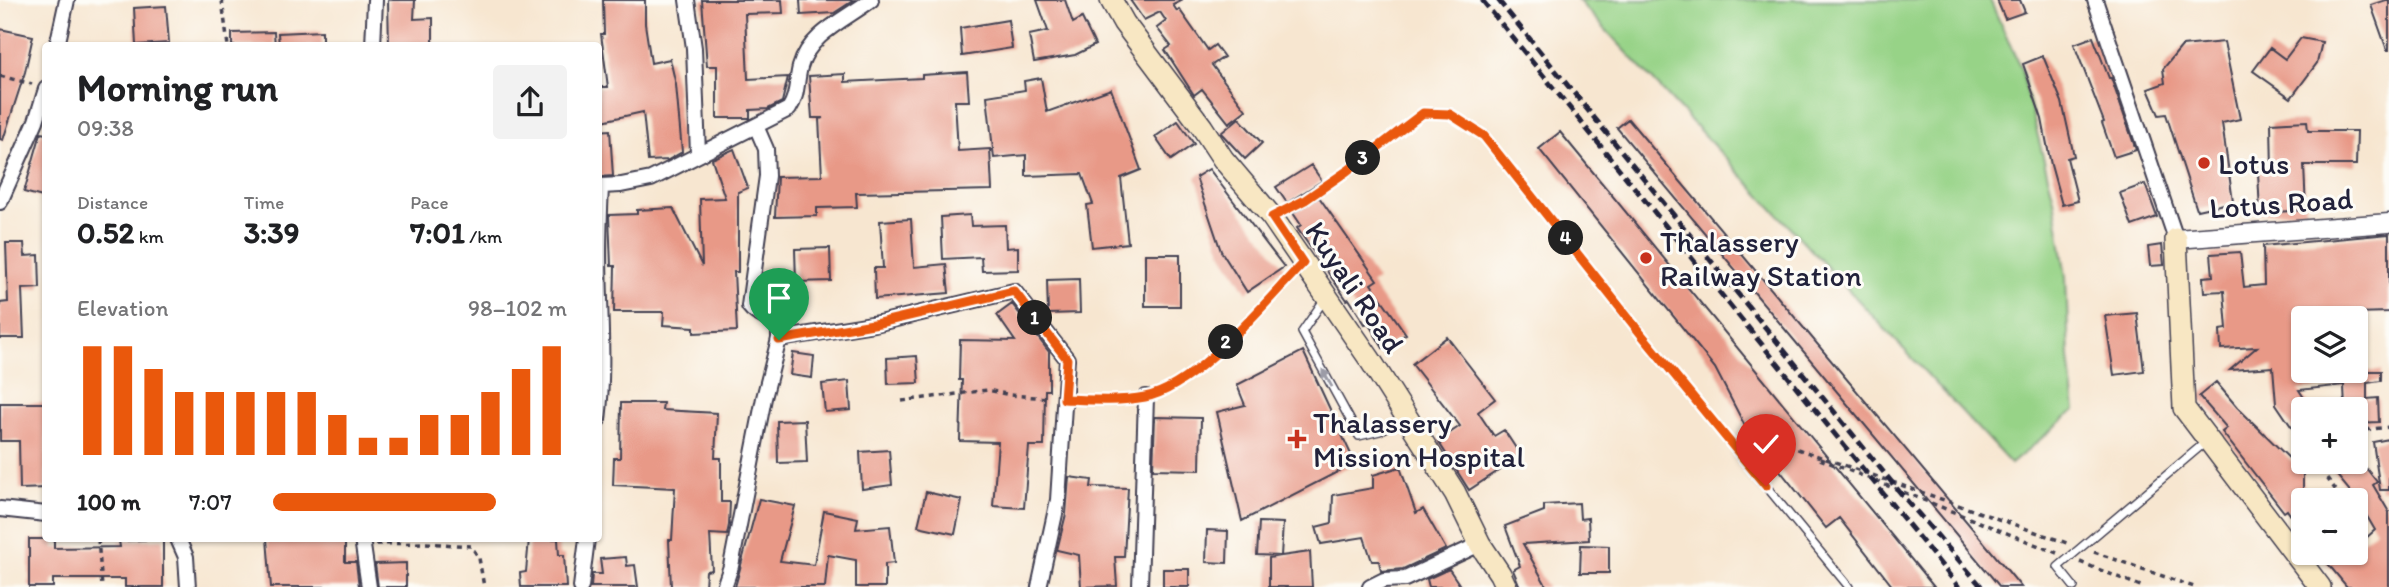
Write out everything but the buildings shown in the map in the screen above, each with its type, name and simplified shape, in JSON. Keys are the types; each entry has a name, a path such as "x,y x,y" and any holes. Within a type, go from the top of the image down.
{"main road":[{"name":"Kuyali Road","path":"1111,0 1124,23 1223,159 1272,217 1326,297 1455,493 1480,544 1506,587"},
{"path":"2176,239 2184,408 2319,587"}],"street":[{"path":"58,42 66,0"},
{"path":"373,42 375,0"},
{"path":"687,0 694,48 698,154"},
{"path":"602,186 621,185 651,178 789,109 796,98 800,68 813,44 833,26 871,0"},
{"path":"2095,0 2176,239"},
{"path":"0,202 36,121 39,86"},
{"path":"724,587 731,566 764,398 779,340 779,325 770,318 754,313 749,306 767,176 765,149 756,126"},
{"name":"Lotus Road","path":"2176,239 2389,223"},
{"path":"779,340 879,323 1014,291 1067,359 1058,500 1039,587"},
{"path":"1140,587 1146,397"},
{"path":"0,509 42,514"},
{"path":"179,542 186,557 188,587"},
{"path":"363,542 369,587"},
{"path":"582,587 587,542"},
{"path":"1370,587 1384,580 1405,579 1480,544"}],"lane":[{"path":"1272,217 1305,200 1423,113 1450,114 1484,136 1641,334 1849,587"},
{"path":"1326,297 1301,332 1359,436 1380,431 1405,416"},
{"path":"2074,587 2058,567 2208,440"}],"path":[{"path":"222,0 227,42"},
{"path":"0,76 39,86"},
{"path":"902,401 936,394 988,390 1010,395 1086,400 1146,397 1177,384 1205,365 1303,263"},
{"path":"2368,430 2389,427"},
{"path":"2066,556 1769,439 2078,547"},
{"path":"98,542 102,587"},
{"path":"363,542 471,546 479,558 484,587"},
{"path":"2091,551 2194,587"},
{"path":"2079,561 2144,587"}],"green space":[{"path":"1578,0 1990,0 2021,69 2054,200 2066,277 2069,357 2075,410 2011,464"}],"railway":[{"path":"1482,0 1959,587"},
{"path":"1498,0 1903,496 1982,587"}],"place":[{"name":"Lotus","path":"2204,163"},
{"name":"Thalassery Railway Station","path":"1646,258"},
{"name":"Thalassery Mission Hospital","path":"1297,439"}],"route":[{"path":"779,340 879,323 1014,291 1067,359 1064,399 1146,397 1177,384 1205,365 1303,263 1272,217 1305,200 1423,113 1450,114 1484,136 1766,486"}]}
